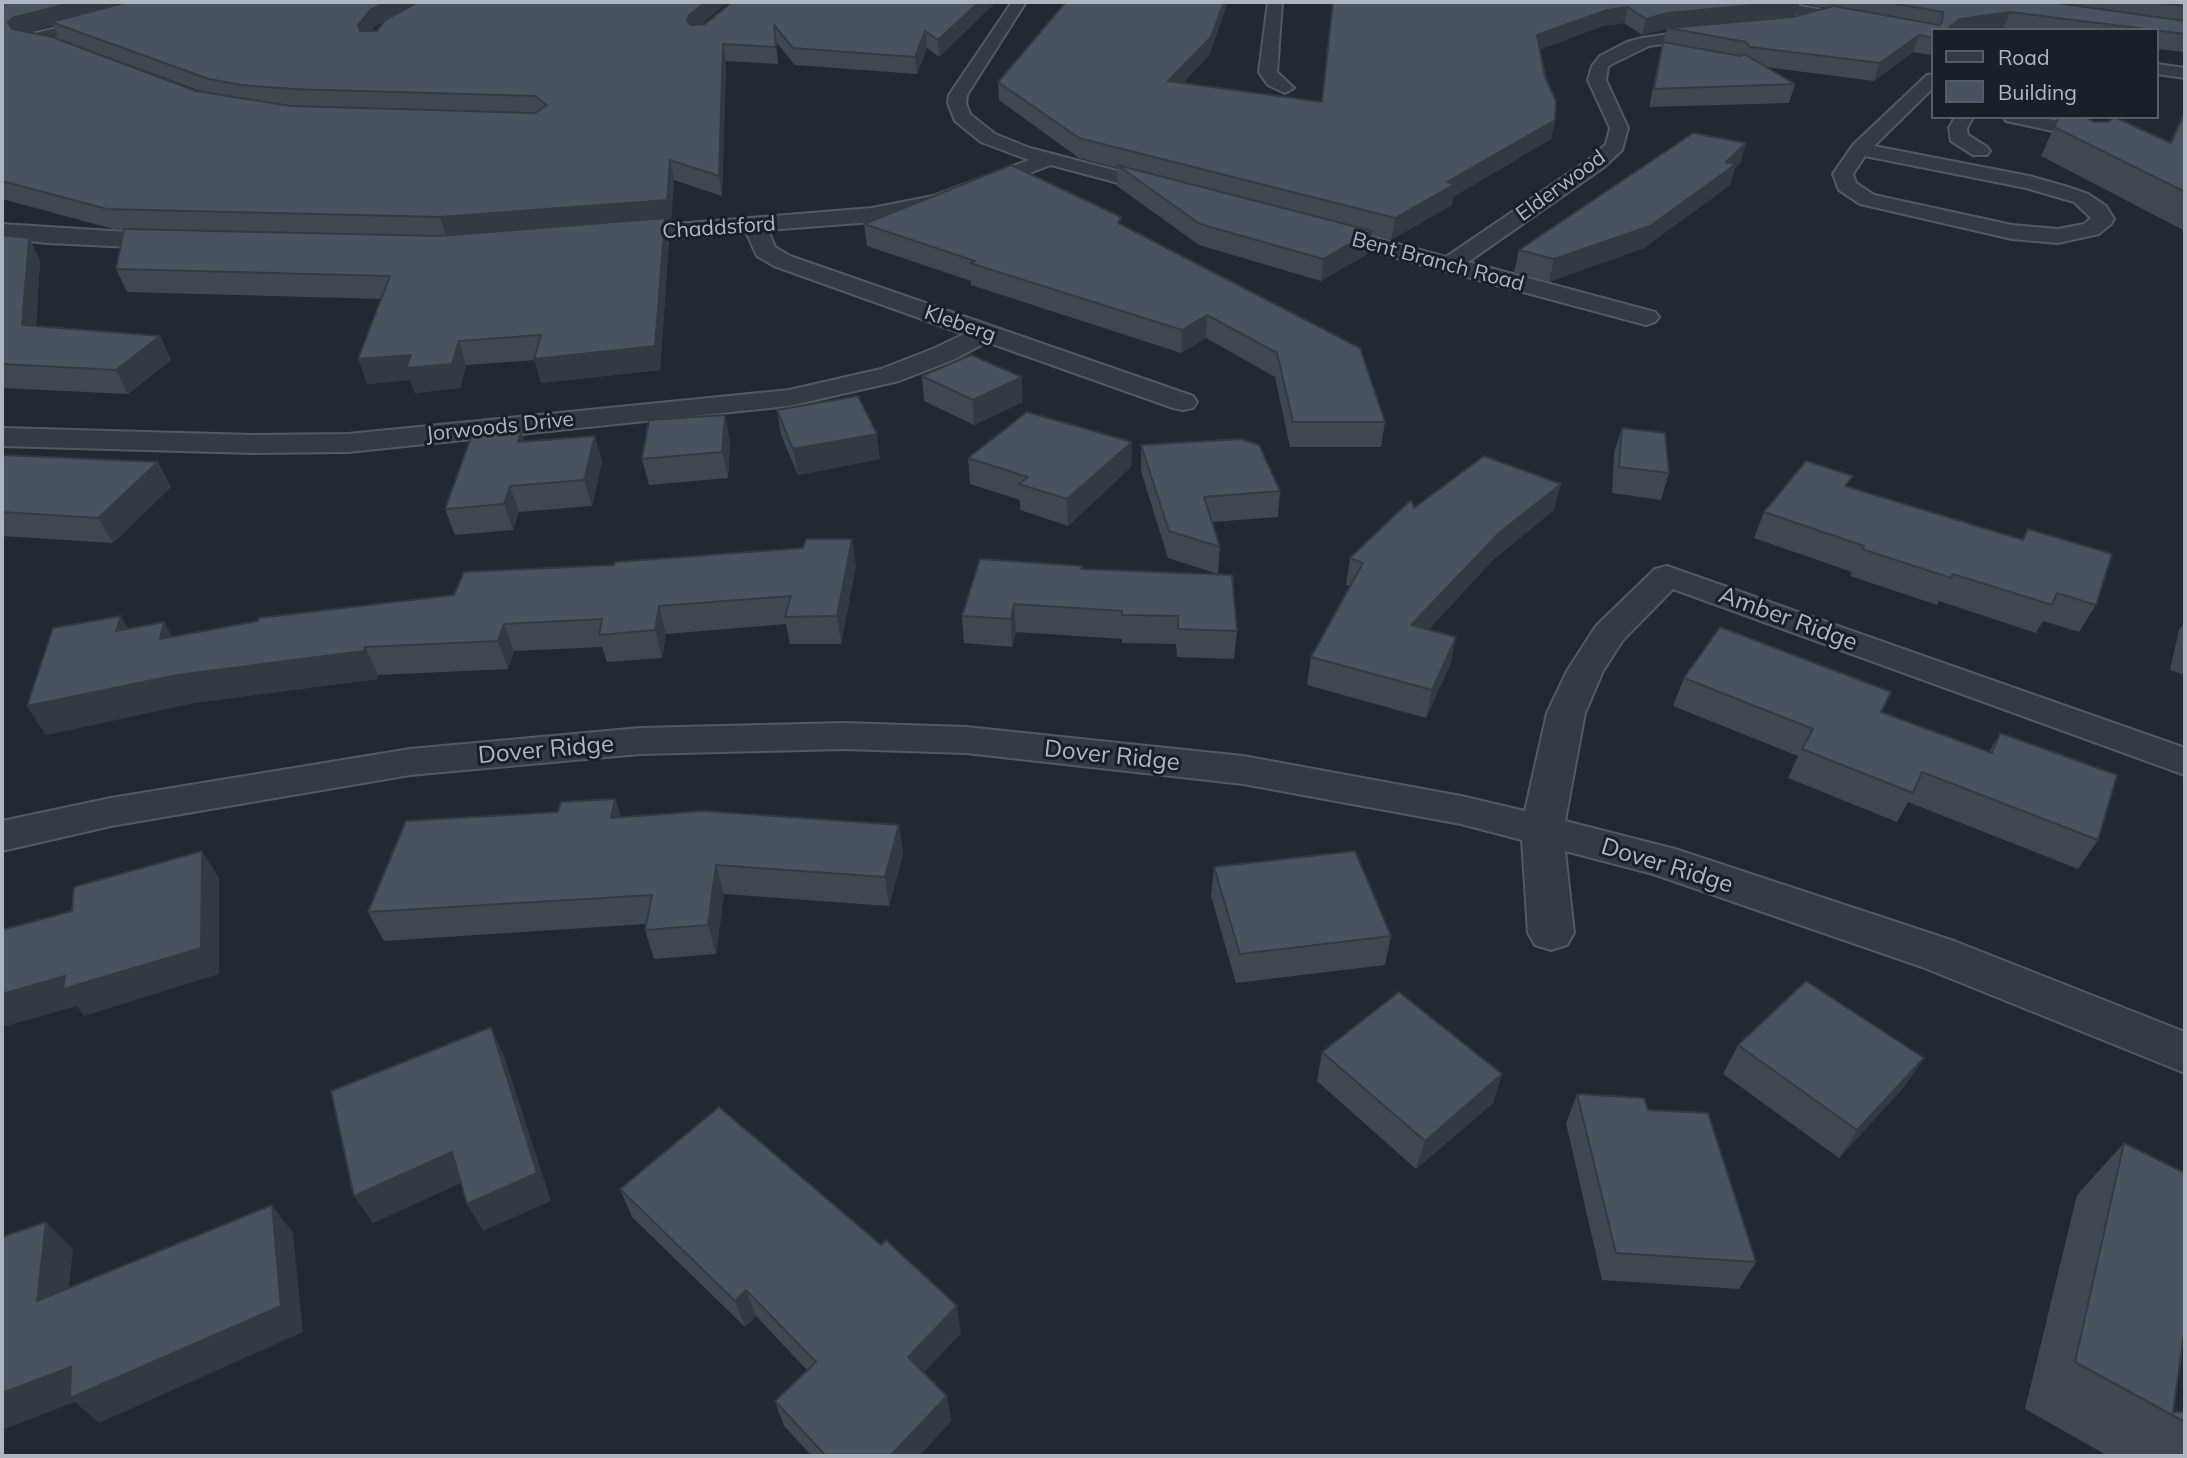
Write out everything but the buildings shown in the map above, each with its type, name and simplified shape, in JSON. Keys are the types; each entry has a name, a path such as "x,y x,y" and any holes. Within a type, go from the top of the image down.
{"street":[{"path":"2,46 165,2"},
{"path":"1020,2 958,95 957,103 962,117 977,131 1001,144 1182,194"},
{"path":"1275,2 1268,72 1274,82 1285,88"},
{"path":"1755,2 1932,34"},
{"path":"1787,26 1826,16"},
{"name":"Elderwood","path":"1449,265 1608,154 1619,137 1619,128 1597,80 1606,60 1633,45 1682,35 1740,30"},
{"path":"26,40 65,47"},
{"path":"1633,45 1676,55"},
{"path":"2159,69 2185,73"},
{"path":"1860,149 2062,191 2081,198 2104,219 2091,229 2057,236 2012,232 1867,200 1846,186 1843,174 1860,149 1932,80"},
{"path":"1914,98 1932,102"},
{"path":"1963,119 1958,128 1958,137 1980,151"},
{"path":"2022,119 2059,127 2090,144"},
{"name":"Chaddsford","path":"594,237 872,215 939,201 1049,159"},
{"name":"Kleberg","path":"755,226 765,251 782,261 1183,402"},
{"name":"Bent Branch Road","path":"1302,226 1646,317"},
{"path":"2,231 47,236 189,243"},
{"name":"Jorwoods Drive","path":"2,437 252,444 348,443 789,398 889,375 944,354 985,333"},
{"name":"Amber Ridge","path":"1542,831 1566,713 1585,671 1609,634 1667,576 2185,762"},
{"name":"Dover Ridge","path":"2,836 111,812 410,762 640,741 844,736 966,740 1243,770 1461,810 1660,860 1938,954 2185,1053"},
{"path":"1542,831 1551,933"}]}
